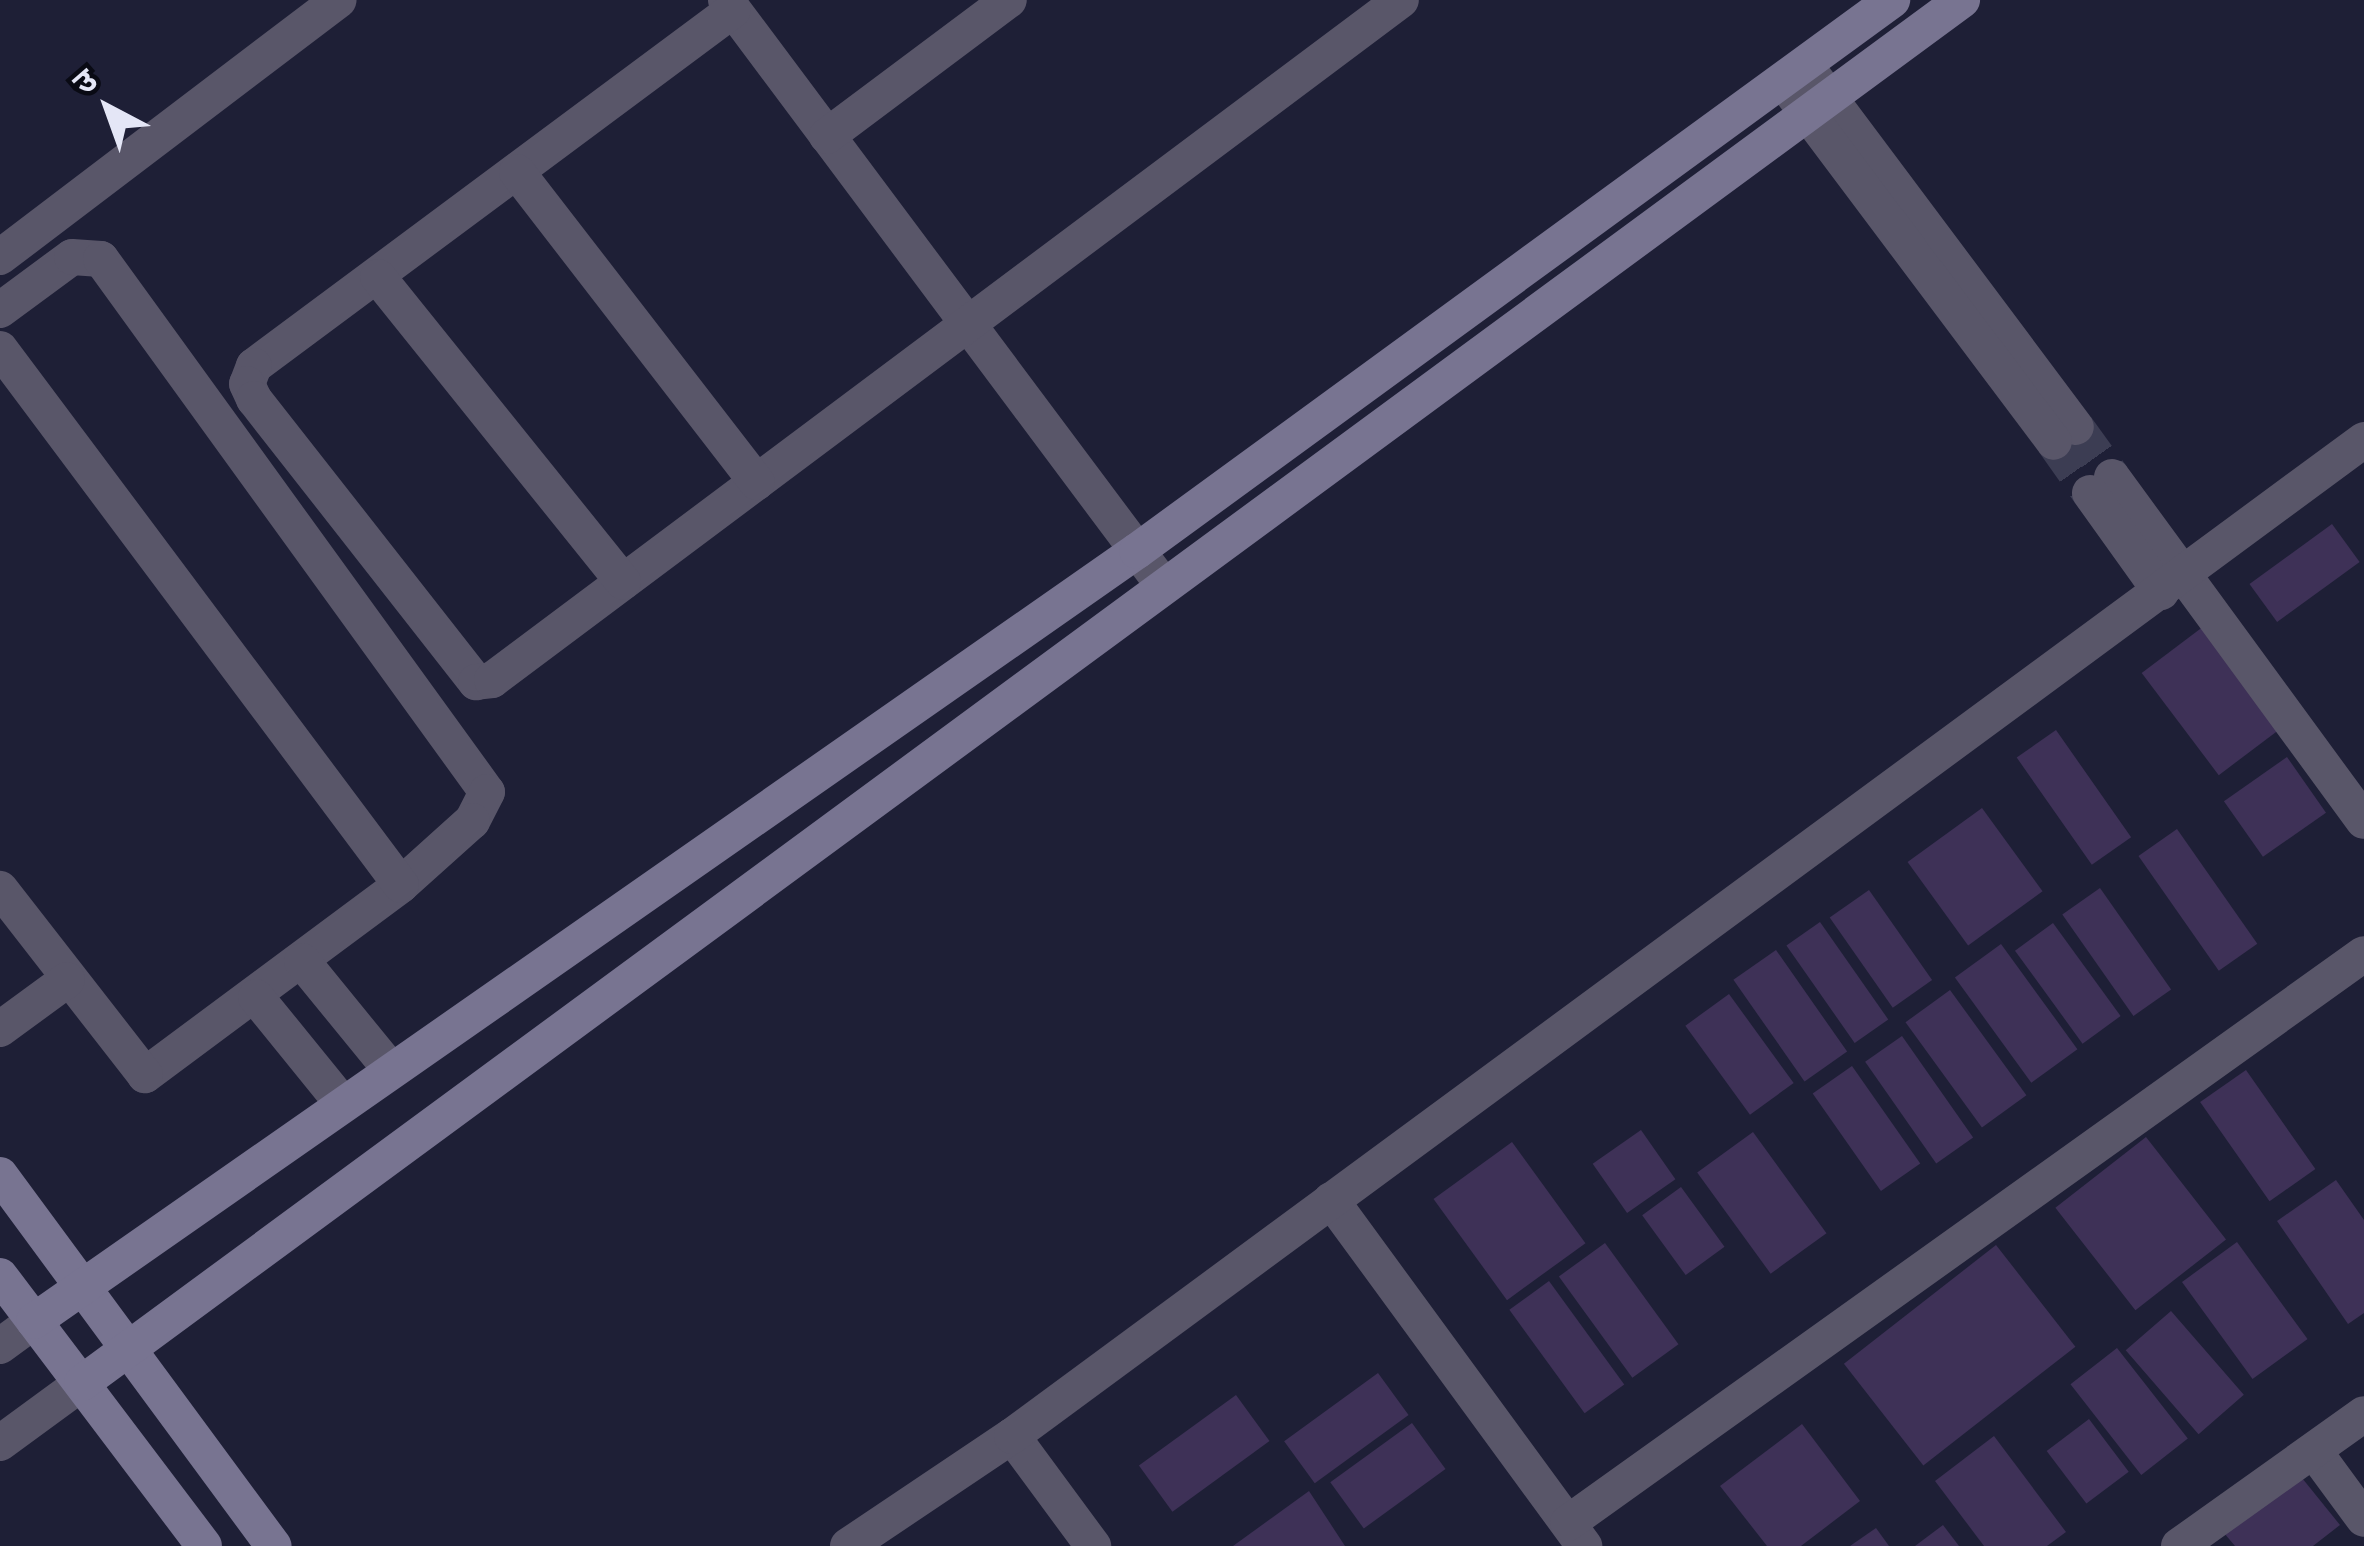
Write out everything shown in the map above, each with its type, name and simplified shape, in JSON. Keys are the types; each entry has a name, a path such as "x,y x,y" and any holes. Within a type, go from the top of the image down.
{"street":[{"path":"0,257 339,0"},
{"path":"827,136 1009,0"},
{"path":"1163,585 1137,551 968,324 827,136 730,5 517,172 254,366 248,384 463,672 476,682 492,680 622,582 757,482 968,324 1400,0"},
{"path":"0,1346 1137,551 1892,0"},
{"path":"0,1443 1962,0"},
{"path":"1794,73 2065,434"},
{"path":"517,172 757,482"},
{"path":"0,310 71,256 100,259 481,778 487,793 472,821 401,885 145,1075 0,889"},
{"path":"378,277 622,582"},
{"path":"0,350 401,885"},
{"path":"848,1546 1012,1436 2364,440"},
{"path":"2101,485 2172,584 2364,821"},
{"path":"1331,1200 1576,1535 2364,954"},
{"path":"302,961 391,1070"},
{"path":"0,1029 67,980"},
{"path":"256,997 342,1103"},
{"path":"0,1175 274,1546"},
{"path":"0,1276 204,1546"},
{"path":"2179,1546 2364,1414"},
{"path":"1012,1436 1093,1546"},
{"path":"2314,1451 2364,1519"}],"building":[{"path":"2332,524 2360,562 2277,622 2249,584"},
{"path":"2208,623 2285,725 2219,775 2142,673"},
{"path":"2056,730 2131,837 2092,865 2017,758"},
{"path":"2287,757 2326,813 2263,857 2224,801"},
{"path":"1982,808 2043,891 1968,945 1908,862"},
{"path":"2177,829 2257,944 2219,971 2138,856"},
{"path":"2100,888 2171,990 2133,1016 2062,914"},
{"path":"1869,890 1932,980 1893,1008 1830,918"},
{"path":"1820,922 1888,1019 1855,1043 1786,946"},
{"path":"2053,923 2121,1016 2083,1044 2015,951"},
{"path":"2001,944 2077,1049 2031,1083 1955,978"},
{"path":"1776,950 1847,1052 1805,1081 1733,980"},
{"path":"1950,990 2026,1095 1982,1128 1906,1022"},
{"path":"1729,994 1794,1083 1750,1115 1685,1026"},
{"path":"1902,1036 1973,1138 1936,1163 1865,1062"},
{"path":"1852,1066 1920,1163 1881,1191 1813,1094"},
{"path":"2246,1070 2315,1169 2270,1201 2200,1102"},
{"path":"1641,1130 1675,1179 1627,1213 1593,1164"},
{"path":"1753,1132 1826,1233 1771,1274 1697,1173"},
{"path":"2146,1137 2226,1239 2135,1310 2055,1208"},
{"path":"1512,1142 1585,1243 1507,1300 1434,1199"},
{"path":"2336,1180 2364,1220 2364,1313 2348,1324 2277,1221"},
{"path":"1681,1187 1724,1247 1686,1275 1642,1215"},
{"path":"2237,1242 2308,1339 2253,1379 2182,1282"},
{"path":"1605,1243 1678,1344 1632,1378 1559,1277"},
{"path":"1996,1245 2075,1347 1923,1465 1844,1364"},
{"path":"1549,1281 1624,1385 1585,1413 1509,1310"},
{"path":"2171,1311 2244,1395 2199,1434 2126,1350"},
{"path":"2117,1348 2188,1439 2141,1475 2071,1384"},
{"path":"1378,1373 1409,1415 1315,1483 1284,1441"},
{"path":"1236,1395 1270,1441 1172,1512 1139,1466"},
{"path":"2089,1419 2129,1472 2086,1504 2047,1451"},
{"path":"1412,1423 1446,1469 1364,1528 1330,1482"},
{"path":"1802,1424 1860,1501 1801,1546 1767,1546 1720,1486"},
{"path":"1994,1436 2066,1532 2047,1546 1984,1546 1935,1481"},
{"path":"2298,1473 2340,1525 2313,1546 2235,1546 2224,1533"},
{"path":"1309,1491 1345,1546 1233,1546"},
{"path":"1943,1525 1959,1546 1915,1546"},
{"path":"1876,1528 1889,1546 1850,1546"}],"tunnel":[{"path":"2076,427 2112,477"},
{"path":"2054,442 2090,493"}]}
